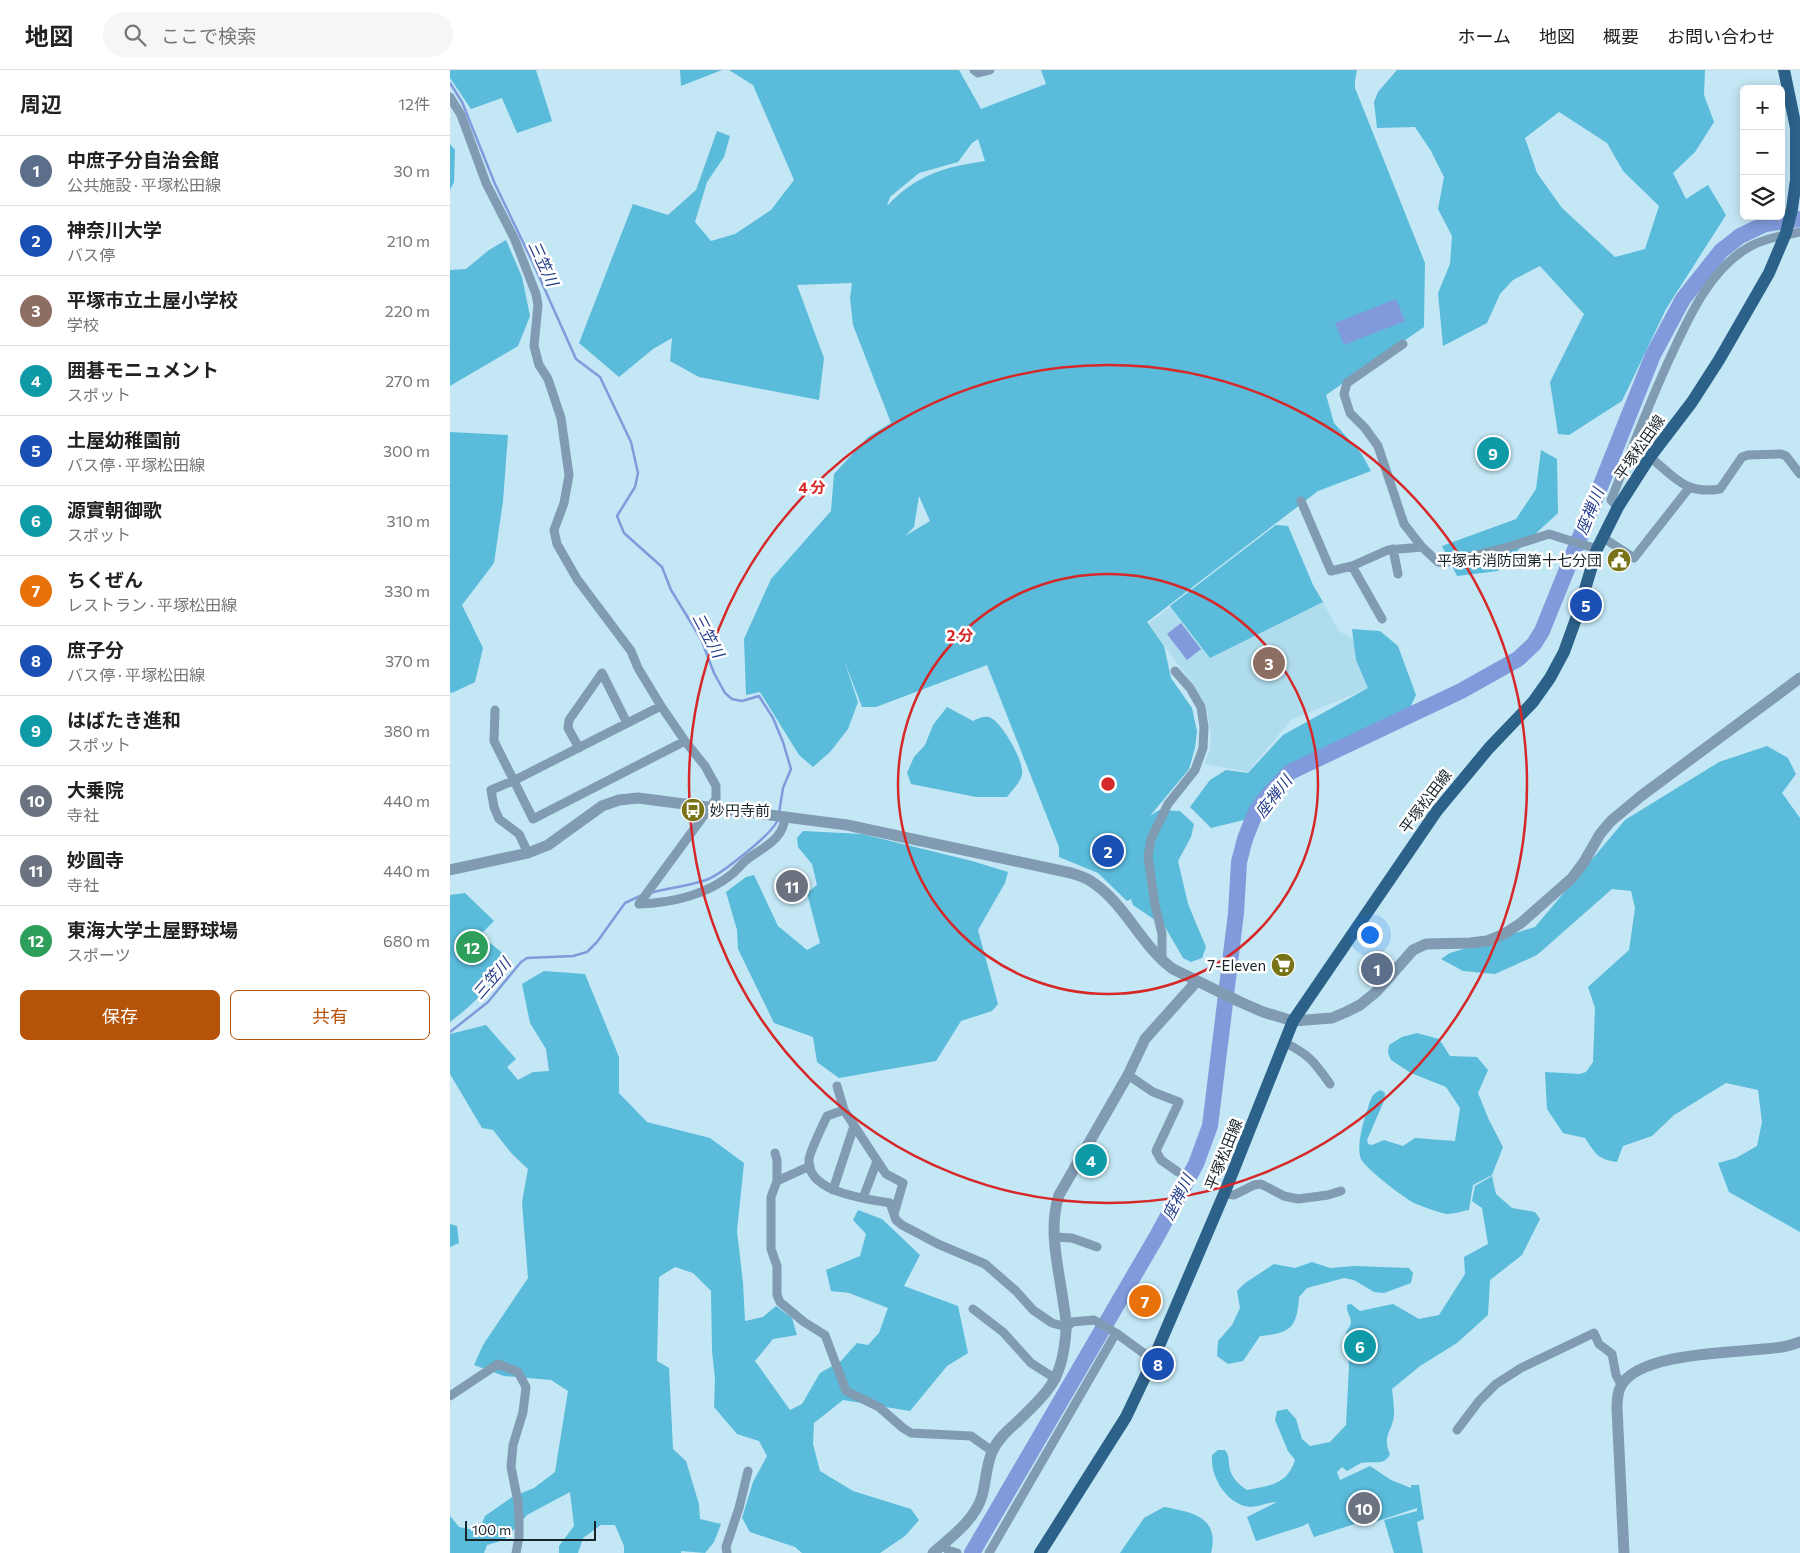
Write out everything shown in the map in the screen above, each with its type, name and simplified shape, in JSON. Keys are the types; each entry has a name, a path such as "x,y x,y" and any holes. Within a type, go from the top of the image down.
{"main road":[{"name":"平塚松田線","path":"1040,1553 1126,1416 1153,1360 1224,1194 1293,1021 1436,812 1488,748 1533,702 1550,678 1564,652 1600,543 1618,507 1650,457 1692,402 1719,360 1769,273 1785,234 1792,209 1797,158 1796,106 1784,70"}],"street":[{"path":"974,70 978,73 990,70"},
{"path":"450,97 461,115 486,183 515,240 537,300 534,346 539,365 548,379 561,418 569,475 564,503 554,530 555,539 577,579 630,651 661,706 705,766 716,786 716,799 639,904 656,904 689,896 715,886 734,873 750,857 773,842 785,822 780,815"},
{"path":"1618,507 1611,500 1651,398 1698,302 1718,275 1734,258 1749,247 1763,240 1800,232"},
{"path":"1403,344 1347,382 1344,394 1350,413 1365,428 1378,446 1404,524 1422,547 1438,562 1444,563 1508,547 1549,534 1571,540 1600,543 1634,558 1689,488"},
{"path":"1650,457 1689,488 1720,489 1742,457 1748,455 1781,454 1786,456 1800,474"},
{"path":"1300,501 1331,571 1352,566 1369,557 1393,549 1422,547"},
{"path":"1393,549 1398,574"},
{"path":"1352,566 1382,619"},
{"path":"1162,961 1162,934 1148,857 1151,839 1168,804 1195,770 1203,748 1204,727 1201,707 1190,688 1175,671"},
{"path":"578,748 568,728 568,720 602,673 627,723"},
{"path":"450,870 528,853 548,845 602,806 619,800 638,798 780,815 856,827 1080,876 1089,880 1114,901 1162,961 1173,969 1263,1012 1293,1021 1332,1018 1360,1004 1376,992 1413,950 1426,944 1486,941 1504,934 1557,893 1572,878 1584,862 1600,834 1611,821 1641,796 1800,678"},
{"path":"528,853 519,834 499,819 494,807 491,790 515,780 661,706"},
{"path":"496,710 494,741 533,819 685,741"},
{"path":"933,1553 967,1522 978,1506 992,1451 1003,1435 1045,1395 1056,1379 1064,1353 1067,1328 1054,1237 1054,1211 1059,1195 1128,1075 1145,1039 1197,981"},
{"path":"1285,1043 1303,1051 1316,1064 1330,1084"},
{"path":"1128,1075 1152,1092 1179,1102 1156,1151 1161,1160 1178,1172"},
{"path":"837,1086 844,1110 886,1174 904,1183 894,1214"},
{"path":"844,1110 826,1116 809,1160 812,1171 821,1183 833,1190 890,1203 896,1220 902,1225 938,1244 985,1264 1016,1291 1033,1310 1052,1322 1067,1328"},
{"path":"833,1190 854,1126"},
{"path":"775,1154 777,1160 777,1181 771,1197 771,1249 777,1266 777,1295 780,1302 804,1322 825,1335 846,1392 879,1407 911,1433 971,1436 992,1451"},
{"path":"863,1198 877,1160"},
{"path":"777,1181 810,1166"},
{"path":"1224,1194 1234,1195 1254,1185 1261,1184 1284,1196 1298,1199 1328,1195 1341,1191"},
{"path":"1054,1237 1072,1238 1097,1247"},
{"path":"972,1309 1003,1332 1030,1362 1056,1379"},
{"path":"1067,1328 1072,1322 1091,1320 1115,1332 1153,1360"},
{"path":"989,1553 1115,1332"},
{"path":"1457,1430 1479,1401 1496,1384 1521,1368 1594,1333 1599,1344 1612,1354 1616,1376 1621,1384"},
{"path":"1624,1553 1617,1408 1617,1395 1621,1384 1631,1375 1648,1366 1679,1358 1700,1354 1782,1347 1800,1342"},
{"path":"450,1396 498,1364 518,1372 526,1387 523,1412 513,1445 511,1467 519,1517 519,1537 516,1553"},
{"path":"727,1553 726,1548 739,1508 748,1471"},
{"path":"943,1544 948,1550 957,1553"}],"shaded area":[{"path":"450,70 536,70 552,121 517,133 502,98 471,109 450,78"},
{"path":"680,70 722,70 681,86"},
{"path":"729,70 959,70 981,109 1046,84 1041,70 1357,70 1355,88 1425,263 1424,327 1326,395 1334,423 1361,453 1371,471 1318,491 1147,622 1164,646 1171,678 1192,708 1197,731 1195,748 1189,769 1150,816 1159,810 1180,811 1194,824 1191,837 1178,861 1188,904 1206,947 1202,958 1191,962 1183,958 1165,927 1133,905 1131,899 1127,901 1098,873 1059,857 1059,847 987,665 876,707 862,707 844,660 858,702 848,729 830,752 813,767 799,755 760,692 746,695 744,639 771,579 831,511 834,474 868,437 891,423 853,325 850,298 852,283 797,285 824,358 819,400 699,377 670,361 672,338 653,349 619,377 579,343 633,204 668,215 696,190 717,131 730,136 724,157 707,182 695,222 711,241 735,234 771,210 794,180 753,85","holes":["978,139 985,161 956,166 932,174 909,187 887,206 890,197 919,173 958,162 972,143","919,496 930,521 905,536 914,527"]},
{"path":"1397,70 1705,70 1704,95 1714,122 1695,152 1673,173 1686,199 1708,185 1726,215 1666,309 1622,401 1569,435 1558,434 1550,382 1584,314 1540,266 1513,280 1500,294 1487,323 1443,346 1438,293 1450,264 1452,236 1438,209 1444,177 1431,151 1415,127 1377,128 1374,102 1378,92","holes":["1559,112 1607,143 1623,171 1659,206 1645,249 1615,257 1562,208 1537,173 1525,138"]},
{"path":"450,144 455,150 454,182 450,190"},
{"path":"506,240 522,277 530,316 518,346 450,386 450,270 466,269 489,250"},
{"path":"1396,299 1405,321 1344,345 1335,323"},
{"path":"450,432 508,435 503,501 494,563 462,605 483,648 475,682 452,693 450,692"},
{"path":"1541,450 1557,459 1558,513 1498,571 1457,576 1442,546 1516,519 1536,489"},
{"path":"1276,525 1288,526 1313,585 1339,631 1355,640 1369,688 1291,720 1248,772 1204,764 1210,750 1211,734 1207,712 1194,686 1148,624"},
{"path":"1276,525 1288,526 1313,585 1323,602 1210,658 1170,606"},
{"path":"1181,623 1201,649 1187,660 1167,634"},
{"path":"1352,629 1380,631 1398,646 1416,695 1409,710 1372,734 1302,769 1274,796 1244,820 1211,828 1190,807 1210,780 1226,770 1248,773 1283,735 1368,688 1356,660"},
{"path":"947,707 973,721 982,717 993,719 1005,732 1016,751 1022,769 1020,781 1007,797 976,797 911,784 907,773 914,757 925,745 933,725"},
{"path":"1767,746 1788,758 1796,774 1782,793 1800,818 1800,1232 1729,1192 1718,1163 1736,1158 1757,1146 1762,1122 1758,1090 1726,1083 1674,1115 1652,1136 1623,1146 1617,1162 1598,1155 1585,1138 1563,1133 1547,1109 1545,1072 1580,1074 1586,1072 1593,1062 1595,1008 1588,987 1629,950 1635,908 1631,891 1612,889 1537,955 1495,974 1463,971 1441,959 1450,953 1535,927 1625,820 1719,762"},
{"path":"803,831 862,834 972,861 1008,872 1005,883 978,930 998,1004 992,1011 961,1021 936,1061 839,1078 817,1062 813,1037 774,1023 738,949 737,930 726,892 746,877 754,875 778,926 807,950 820,943 807,893 817,885 812,864 798,847 797,838"},
{"path":"465,893 494,921 480,935 510,959 483,993 450,1022 450,895"},
{"path":"544,971 585,974 619,1057 619,1093 647,1122 710,1138 744,1163 737,1231 745,1321 763,1317 776,1306 792,1318 797,1335 773,1339 755,1361 790,1410 802,1404 820,1373 841,1361 857,1343 868,1345 879,1333 888,1308 849,1293 831,1291 826,1270 860,1256 866,1234 853,1220 858,1210 882,1219 920,1255 904,1286 958,1306 968,1353 947,1366 910,1411 843,1400 814,1423 813,1444 820,1471 853,1491 911,1509 919,1520 905,1536 880,1553 802,1553 795,1547 750,1532 742,1518 753,1482 767,1456 759,1441 737,1434 714,1407 715,1379 712,1351 711,1291 693,1273 675,1267 659,1277 657,1361 669,1368 673,1449 686,1461 699,1504 700,1519 721,1524 714,1542 705,1553 681,1551 681,1553 624,1553 624,1546 615,1525 601,1525 583,1538 578,1553 559,1553 559,1546 574,1526 570,1492 527,1515 504,1540 487,1545 484,1553 450,1553 450,1516 459,1527 479,1531 485,1516 512,1497 534,1488 555,1472 568,1391 551,1380 504,1376 474,1365 483,1345 528,1278 522,1202 528,1169 512,1154 493,1130 482,1128 450,1074 450,1034 486,1025 516,1059 507,1067 518,1080 533,1072 549,1071 546,1049 530,1023 522,984"},
{"path":"1417,1033 1439,1039 1450,1056 1477,1057 1488,1070 1478,1093 1503,1147 1492,1175 1473,1185 1469,1210 1447,1214 1414,1203 1385,1182 1361,1159 1359,1148 1364,1122 1371,1098 1381,1090 1385,1093 1384,1101 1367,1140 1368,1144 1372,1145 1384,1140 1403,1146 1415,1138 1455,1141 1460,1108 1446,1087 1411,1073 1391,1060 1388,1053 1389,1045 1402,1037"},
{"path":"1492,1176 1496,1194 1512,1208 1535,1212 1540,1219 1522,1255 1490,1280 1488,1315 1457,1343 1420,1366 1392,1389 1394,1413 1387,1437 1390,1454 1388,1458 1381,1462 1361,1463 1347,1471 1342,1467 1337,1472 1340,1480 1370,1466 1391,1480 1411,1488 1411,1485 1419,1485 1424,1519 1417,1522 1423,1553 1394,1553 1384,1520 1417,1511 1417,1508 1366,1525 1364,1521 1314,1537 1308,1523 1256,1541 1247,1517 1277,1502 1250,1507 1234,1501 1217,1481 1212,1463 1212,1455 1218,1450 1225,1450 1233,1476 1247,1490 1276,1483 1287,1475 1292,1468 1295,1460 1288,1451 1275,1420 1277,1411 1287,1409 1296,1419 1302,1439 1310,1446 1330,1442 1346,1425 1349,1366 1346,1332 1351,1324 1347,1305 1351,1304 1360,1311 1393,1304 1419,1319 1439,1315 1465,1274 1464,1257 1488,1244 1482,1208 1472,1201 1475,1186"},
{"path":"450,1224 457,1226 459,1243 450,1247"},
{"path":"1312,1262 1330,1268 1354,1266 1409,1268 1413,1273 1411,1283 1384,1293 1374,1292 1354,1280 1344,1278 1307,1288 1299,1297 1294,1323 1285,1331 1260,1336 1243,1361 1228,1364 1217,1356 1218,1341 1232,1325 1240,1308 1237,1291 1245,1283 1274,1264 1295,1268"},
{"path":"1164,1507 1184,1511 1201,1518 1211,1531 1213,1541 1211,1553 1120,1553 1144,1518"}],"waterway":[{"name":"三笠川","path":"450,83 462,102 495,184 576,359 600,377 631,442 638,473 635,487 617,516 624,533 662,567 671,590 701,639 714,673 725,693 732,699 742,701 759,696 773,718 791,769 783,788 779,813"},
{"name":"座禅川","path":"972,1553 1157,1236 1196,1164 1210,1126 1236,913 1239,862 1245,839 1256,811 1290,772 1461,691 1518,659 1534,644 1542,631 1653,355 1683,299 1721,251 1740,236 1765,224 1800,219"},
{"name":"三笠川","path":"650,893 699,882 713,876 735,862 758,842 775,824 778,818"},
{"name":"三笠川","path":"450,1032 488,1002 521,962 527,958 573,956 587,952 597,942 625,903 640,896"}],"place":[{"name":"はばたき進和","path":"1493,453"},
{"name":"平塚市消防団第十七分団","path":"1619,560"},
{"name":"土屋幼稚園前","path":"1586,605"},
{"name":"平塚市立土屋小学校","path":"1269,663"},
{"name":"妙円寺前","path":"693,810"},
{"name":"神奈川大学","path":"1108,851"},
{"name":"妙圓寺","path":"792,886"},
{"name":"東海大学土屋野球場","path":"472,947"},
{"name":"7-Eleven","path":"1283,965"},
{"name":"中庶子分自治会館","path":"1377,969"},
{"name":"囲碁モニュメント","path":"1091,1160"},
{"name":"ちくぜん","path":"1145,1301"},
{"name":"源實朝御歌","path":"1360,1346"},
{"name":"庶子分","path":"1158,1364"},
{"name":"大乗院","path":"1364,1508"}]}
